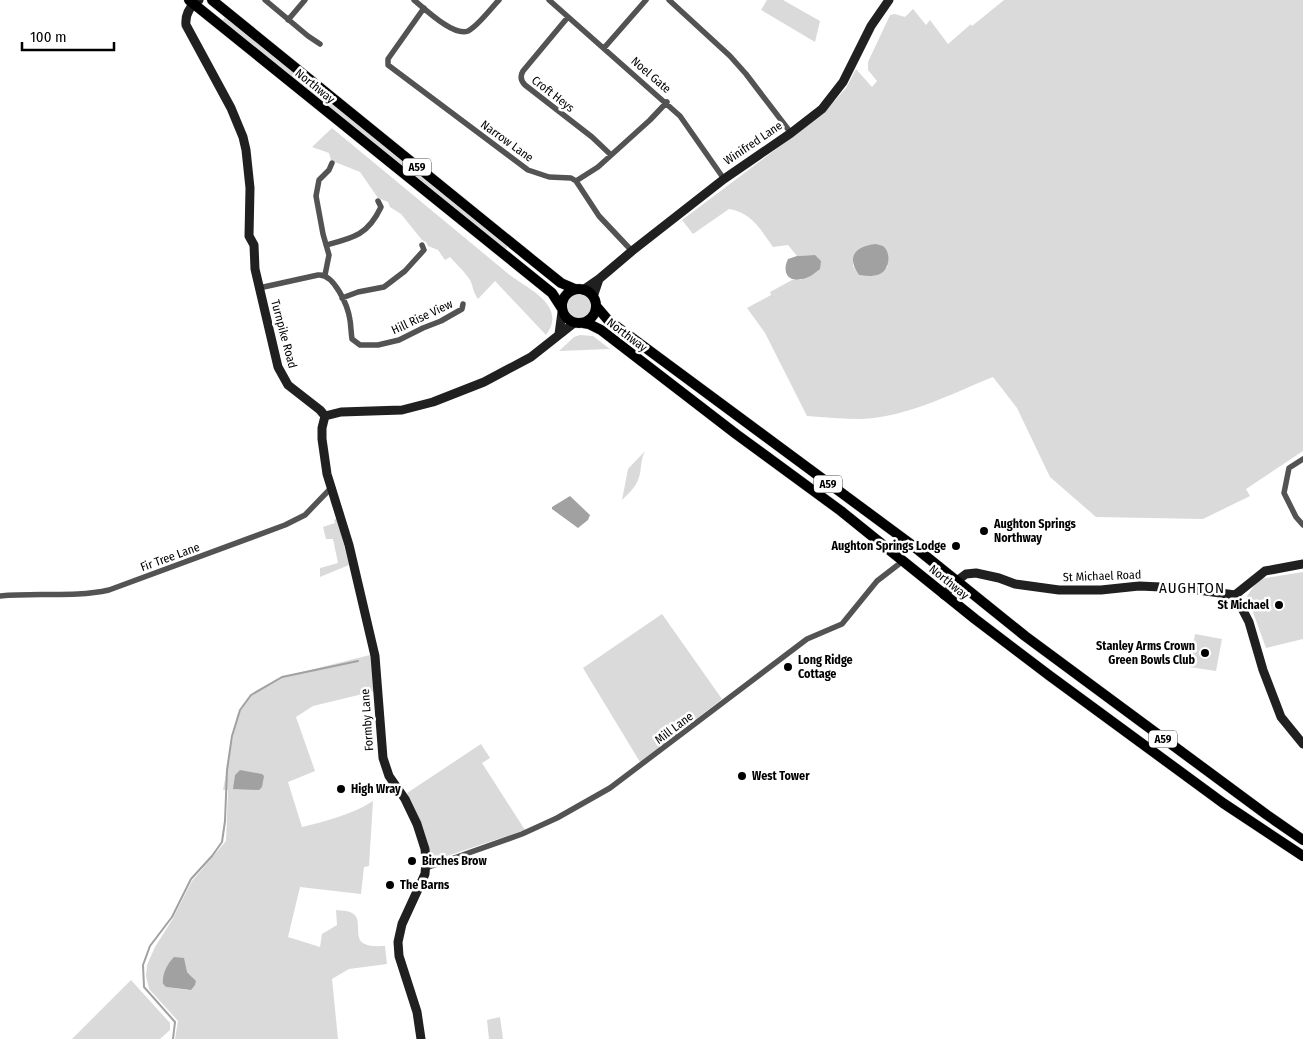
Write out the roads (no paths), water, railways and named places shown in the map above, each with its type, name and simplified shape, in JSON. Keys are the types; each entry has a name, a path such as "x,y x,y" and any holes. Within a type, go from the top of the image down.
{"highway":[{"name":"Northway","path":"194,1 233,36 552,293 562,310"},
{"name":"Northway","path":"216,3 525,254 561,282 579,290"},
{"path":"562,310 565,296 579,290"},
{"name":"A59","path":"579,290 594,302"},
{"name":"Northway","path":"594,302 608,320 912,545 1034,642 1259,810 1303,840"},
{"path":"579,323 592,317 594,302"},
{"name":"A59","path":"562,310 569,321 579,323"},
{"name":"Northway","path":"579,323 589,324 601,330 736,434 841,511 944,595 1135,739 1223,803 1303,856"},
{"path":"901,558 912,545"}],"street":[{"path":"205,0 216,3"},
{"path":"265,0 320,44"},
{"path":"288,20 305,0"},
{"path":"414,0 452,30 462,32 471,28 499,0"},
{"name":"Noel Gate","path":"549,0 667,102 680,116 724,179"},
{"path":"604,48 646,0"},
{"path":"669,0 730,56 791,133"},
{"name":"Winifred Lane","path":"579,290 599,279 724,179 791,133 822,109 835,94 874,21 890,0"},
{"name":"Turnpike Road","path":"194,1 186,16 186,26 231,108 240,126 245,144 250,188 249,236 254,245 254,260 276,359 285,381 292,390 320,410 325,416"},
{"path":"380,68 387,64 388,59 424,8"},
{"name":"Croft Heys","path":"568,17 524,71 521,76 522,81 592,137 611,155"},
{"name":"Narrow Lane","path":"387,64 528,170 548,177 576,180"},
{"path":"632,251 600,216 576,180 598,167 667,102"},
{"path":"260,288 320,274 325,275 329,259 316,196 319,180 332,171 332,163"},
{"path":"326,245 355,237 364,232 384,207 378,201"},
{"path":"342,298 358,292 384,287 405,271 426,249"},
{"name":"Hill Rise View","path":"325,275 333,283 342,298 350,318 351,337 360,345 378,345 399,340 449,317 462,306 468,312"},
{"path":"594,302 599,279"},
{"path":"559,334 562,310"},
{"path":"325,416 341,412 402,410 433,402 484,382 531,357 559,334 579,323"},
{"name":"Formby Lane","path":"325,416 322,439 331,488 349,545 375,656 383,758 389,776 405,800 417,824 425,849 426,868 422,882 402,924 398,942 399,956 417,1012 421,1039"},
{"path":"1303,459 1289,468 1284,493 1296,517 1303,525"},
{"name":"Fir Tree Lane","path":"0,596 19,594 59,596 90,594 109,590 285,525 305,515 331,488"},
{"name":"Mill Lane","path":"426,868 522,834 557,818 610,788 807,639 842,624 878,581 899,564 901,558"},
{"path":"1303,564 1265,571 1234,595 1249,622 1263,670 1281,717 1303,744"},
{"name":"St Michael Road","path":"958,580 966,574 976,573 1015,584 1059,590 1101,590 1139,586 1183,588 1234,595"},
{"path":"944,595 958,580"}],"waterway":[{"path":"173,1039 175,1022 144,987 143,965 150,946 172,917 191,879 222,842 225,821 227,770 232,736 240,710 251,695 282,677 358,661"}],"place":[{"name":"Aughton Springs Northway","path":"984,531"},
{"name":"Aughton Springs Lodge","path":"956,546"},
{"name":"St Michael","path":"1279,605"},
{"name":"Stanley Arms Crown Green Bowls Club","path":"1205,653"},
{"name":"Long Ridge Cottage","path":"788,667"},
{"name":"West Tower","path":"742,776"},
{"name":"High Wray","path":"341,789"},
{"name":"Birches Brow","path":"412,861"},
{"name":"The Barns","path":"390,885"}],"district":[{"name":"AUGHTON","path":"1192,588"}]}
